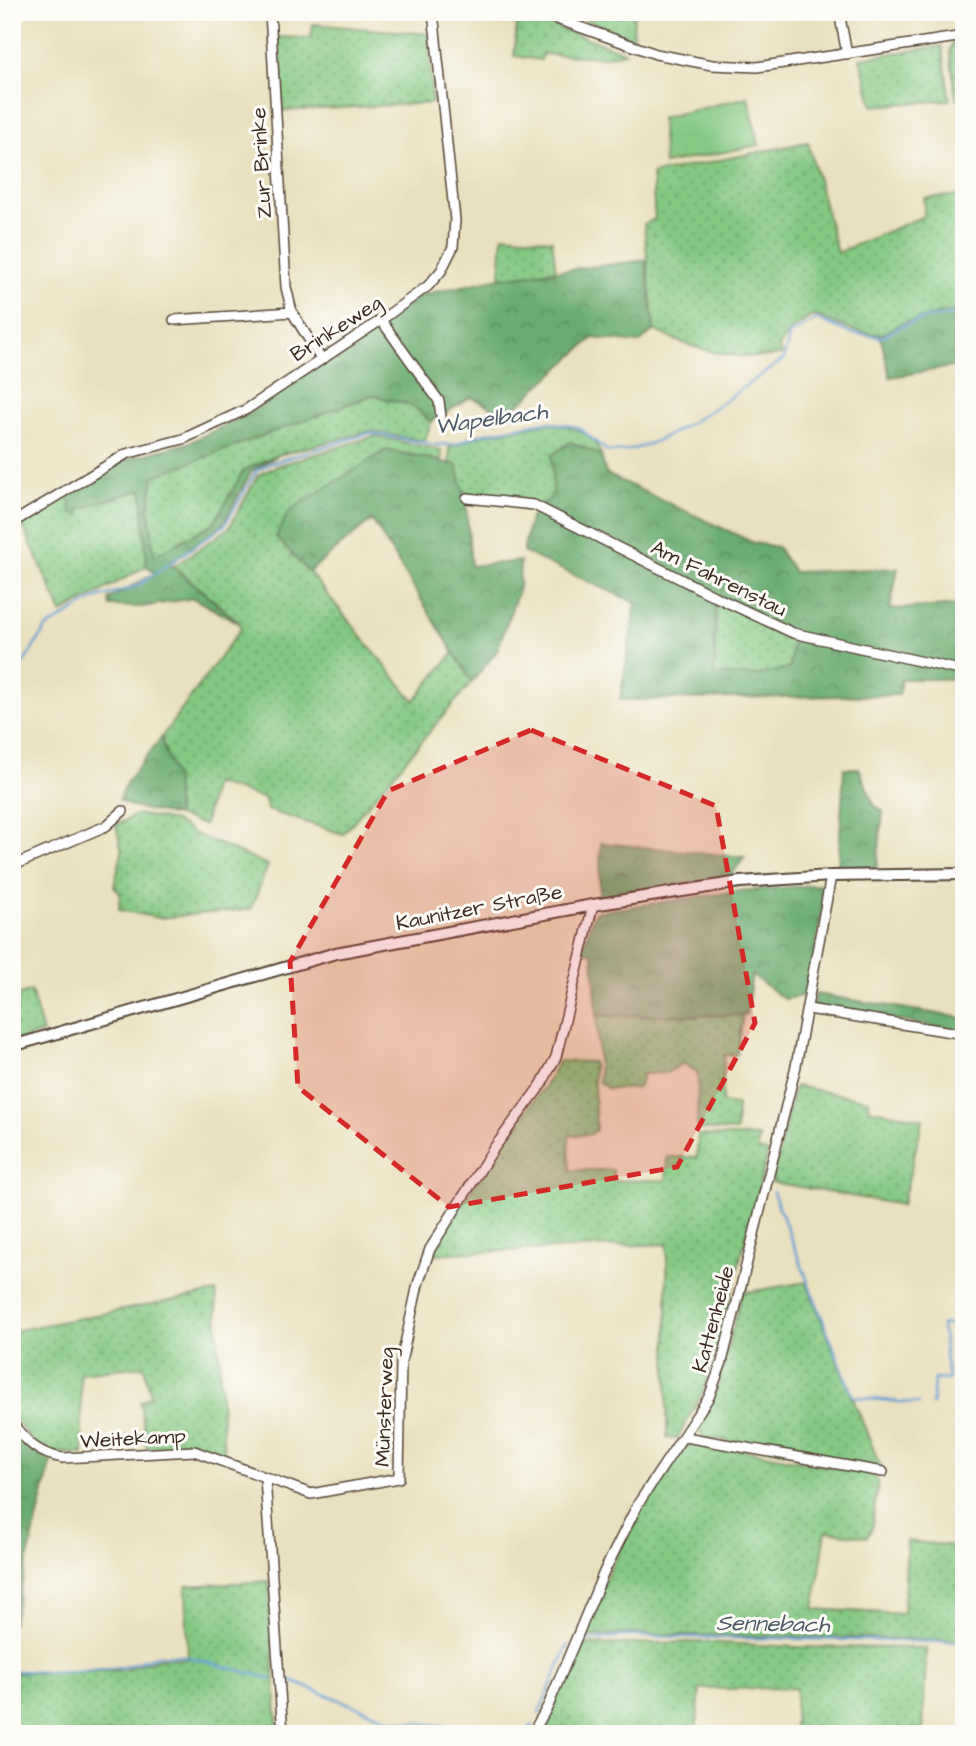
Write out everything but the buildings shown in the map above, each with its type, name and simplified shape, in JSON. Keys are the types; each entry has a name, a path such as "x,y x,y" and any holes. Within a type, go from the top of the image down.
{"street":[{"name":"Zur Brinke","path":"270,12 286,287 292,312 321,359"},
{"name":"Brinkeweg","path":"12,523 126,454 183,439 247,408 428,286 450,257 454,237 433,12"},
{"path":"537,12 656,54 712,65 757,67 964,36"},
{"path":"839,12 847,54"},
{"path":"174,320 292,312"},
{"path":"381,320 439,401 441,417"},
{"name":"Am Fahrenstau","path":"467,498 534,505 793,633 964,671"},
{"path":"12,866 59,849 114,822 122,811"},
{"name":"Kaunitzer Straße","path":"12,1046 336,953 593,905 740,882 831,876 964,874"},
{"name":"Kattenheide","path":"532,1734 548,1706 604,1572 638,1504 685,1437 709,1397 722,1362 808,1009 831,876"},
{"name":"Münsterweg","path":"265,1478 322,1495 396,1479 400,1475 401,1362 418,1284 430,1249 494,1148 541,1085 556,1057 593,905"},
{"path":"808,1009 964,1034"},
{"name":"Weitekamp","path":"12,1423 29,1445 46,1456 63,1458 194,1451 265,1478"},
{"path":"685,1437 883,1472"},
{"path":"265,1478 283,1734"}],"highlighted area":[{"path":"531,730 716,806 755,1023 677,1167 449,1207 298,1087 290,962 388,791"}],"green space":[{"path":"566,12 634,12 633,38"},
{"path":"518,13 625,52 604,57 542,54 541,60 514,56"},
{"path":"313,24 429,34 432,103 283,111 278,37 311,38"},
{"path":"964,42 964,99 956,99 950,52 952,43"},
{"path":"942,46 950,100 873,106 860,58"},
{"path":"748,97 759,145 664,164 661,118"},
{"path":"808,142 837,253 924,216 924,198 964,195 964,311 945,312 901,324 880,335 852,330 817,316 810,317 787,333 779,347 782,355 765,357 716,353 685,344 654,330 644,224 655,219 652,174"},
{"path":"503,235 552,240 556,270 500,278"},
{"path":"646,260 654,330 639,343 593,338 507,415 471,397 431,422 413,406 372,395 154,476 149,508 154,556 214,523 244,470 278,455 251,472 223,524 170,564 239,623 193,598 142,607 110,606 109,599 155,573 147,566 142,489 80,509 79,516 71,513 69,493 116,462 191,442 246,415 421,295 500,278"},
{"path":"964,311 964,365 890,377 880,335 901,324 945,312"},
{"path":"373,395 413,406 431,422 425,441 370,431 278,455 245,470 214,523 154,557 149,508 154,476"},
{"path":"548,423 572,428 587,435 598,447 601,455 570,442 553,495 543,506 468,494 461,488 457,465 450,463 449,447 481,435"},
{"path":"375,436 441,450 442,461 386,450 276,537 309,572 414,701 455,651 472,682 343,834 267,810 265,799 214,783 204,825 177,816 175,780 161,738 241,628 239,622 174,566 229,528 258,475 277,466"},
{"path":"570,442 601,455 606,474 754,543 777,547 794,572 898,568 890,609 963,605 964,679 901,679 899,695 620,700 636,603 523,552 530,518 553,495 552,455","holes":["716,599 793,634 790,668 759,675 714,675"]},
{"path":"386,450 457,465 466,502 471,566 520,561 519,588 497,651 472,682 372,520 309,572 276,537 289,511"},
{"path":"142,489 147,566 62,613 22,524 69,493 79,515 80,509"},
{"path":"716,599 793,634 790,668 759,675 714,676"},
{"path":"161,738 175,780 177,816 133,807 119,800 127,781"},
{"path":"844,768 859,768 874,805 883,811 877,867 838,868"},
{"path":"137,814 174,821 197,835 268,865 251,909 159,918 119,910 120,893 114,886 122,852 116,825"},
{"path":"601,843 745,857 729,877 599,897"},
{"path":"826,884 808,995 784,999 752,975 746,1015 597,1016 593,953 581,951 595,912 739,891"},
{"path":"31,991 43,1033 12,1042 12,998"},
{"path":"815,994 964,1018 964,1031 813,1007"},
{"path":"743,1015 737,1055 724,1055 722,1103 737,1105 736,1131 697,1129 698,1073 683,1063 666,1073 643,1074 638,1088 608,1089 599,1082 597,1016"},
{"path":"559,1061 593,1062 596,1130 591,1134 569,1136 570,1170 613,1170 613,1181 666,1180 667,1157 697,1157 698,1135 759,1137 757,1150 768,1152 714,1360 701,1396 677,1439 667,1438 667,1244 432,1254 496,1149 545,1086"},
{"path":"795,1086 869,1100 868,1109 923,1119 902,1205 771,1182"},
{"path":"806,1282 881,1468 703,1437 698,1428 716,1391 742,1293"},
{"path":"216,1292 224,1458 180,1446 147,1448 140,1402 151,1396 144,1366 80,1373 83,1454 47,1452 33,1442 12,1415 12,1331"},
{"path":"12,1428 27,1447 51,1462 12,1625 12,1498 21,1485 12,1469"},
{"path":"696,1441 875,1475 878,1482 872,1528 867,1537 826,1531 814,1609 903,1614 907,1541 964,1547 964,1640 625,1634 582,1637 614,1559 645,1500 678,1453"},
{"path":"269,1581 278,1734 12,1734 12,1673 124,1670 161,1658 188,1659 186,1586"},
{"path":"702,1642 797,1647 926,1648 923,1734 794,1734 796,1688 700,1689 696,1734 538,1734 547,1722 579,1645"}],"waterway":[{"name":"Wapelbach","path":"12,681 46,628 94,599 137,586 225,525 256,471 271,463 370,433 437,445 456,444 480,434 547,422 578,427 607,451 627,450 674,433 723,402 784,359 789,335 817,319 850,333 882,337 902,326 924,319 964,313"},
{"path":"773,1192 853,1397 919,1404"},
{"path":"932,1405 934,1379 948,1380 942,1324 964,1327"},
{"name":"Sennebach","path":"582,1641 625,1636 964,1642"},
{"name":"Sennebach","path":"539,1713 568,1645"},
{"name":"Sennebach","path":"12,1671 69,1672 124,1667 160,1655 184,1656 272,1679"},
{"name":"Sennebach","path":"286,1679 391,1720 519,1734"},
{"name":"Sennebach","path":"524,1734 533,1725"}]}
